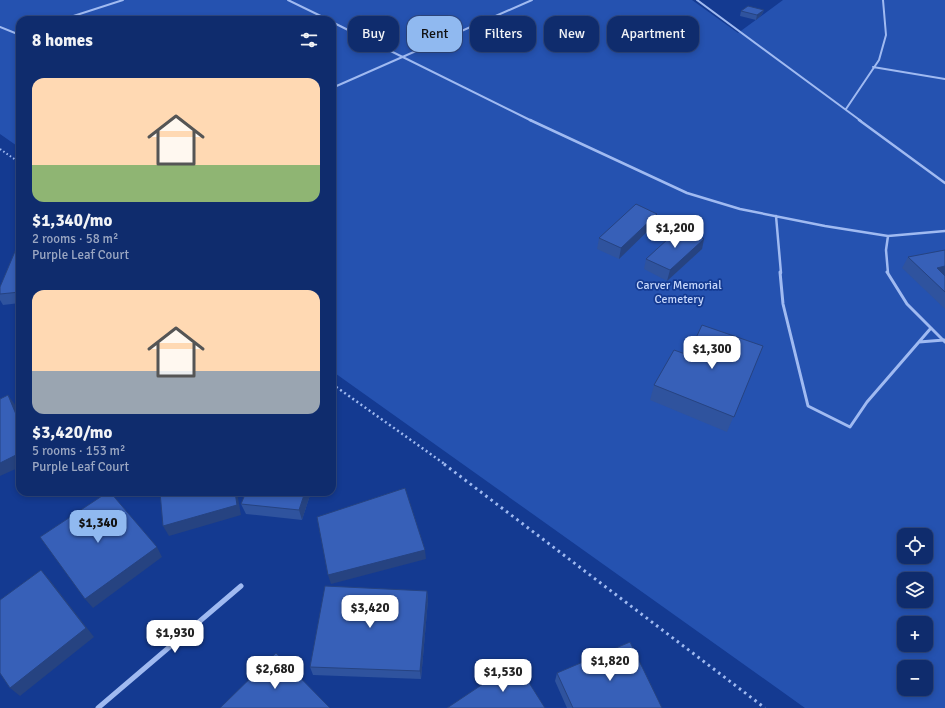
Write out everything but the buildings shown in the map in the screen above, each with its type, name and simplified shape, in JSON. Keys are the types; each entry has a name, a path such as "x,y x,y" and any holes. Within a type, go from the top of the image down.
{"street":[{"path":"98,708 241,586"}],"lane":[{"path":"73,16 123,0"},
{"path":"288,0 321,16"},
{"path":"336,86 532,0"},
{"path":"697,0 945,182"},
{"path":"846,109 878,60 886,35 883,0"},
{"path":"336,24 553,131 687,193 740,208 776,216 825,226 888,236 945,231"},
{"path":"0,26 16,34"},
{"path":"873,67 945,79"},
{"path":"776,216 782,304 808,406 850,427 866,402 931,328"},
{"path":"888,236 886,250 887,272 907,304 945,341"},
{"path":"919,342 945,341"}],"path":[{"path":"0,149 16,160"},
{"path":"336,387 428,452 765,708"}],"green space":[{"name":"Carver Memorial Cemetery","path":"0,0 692,0 738,33 783,0 945,0 945,708 805,708 336,374 336,16 16,16 16,145 0,134"}]}
